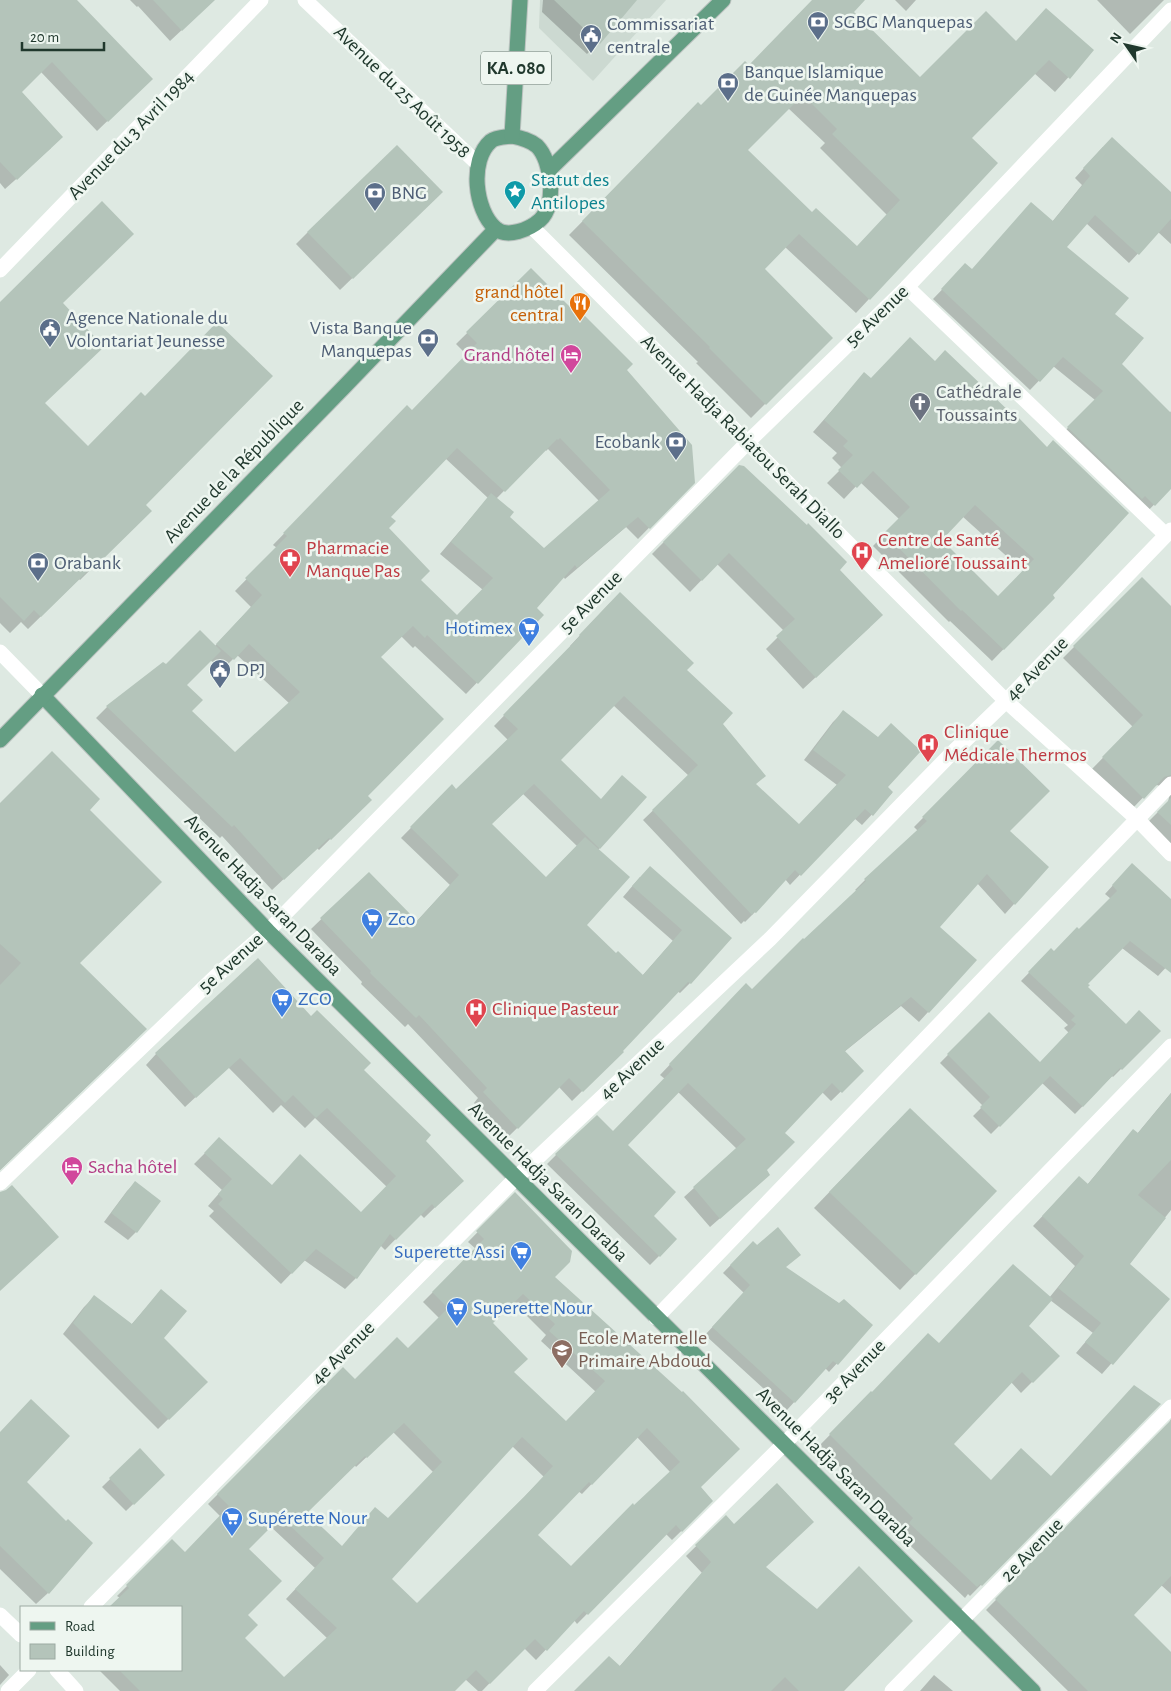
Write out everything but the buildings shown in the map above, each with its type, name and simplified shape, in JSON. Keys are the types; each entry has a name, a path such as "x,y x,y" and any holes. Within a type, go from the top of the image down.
{"main road":[{"name":"KA. 080","path":"512,136 520,0"},
{"path":"549,170 723,0"},
{"path":"512,136 528,140 538,147 549,170 551,191 549,205 543,218 532,227 519,232 505,232 496,229 485,213 476,187 481,153 492,140 512,136"},
{"name":"Avenue de la République","path":"0,740 496,229"},
{"name":"Avenue Hadja Saran Daraba","path":"42,695 268,931 1033,1691"}],"street":[{"name":"Avenue du 3 Avril 1984","path":"0,270 261,0"},
{"name":"Avenue du 25 Août 1958","path":"305,0 478,164"},
{"name":"5e Avenue","path":"0,1184 215,977 268,931 748,442 907,287 1171,10"},
{"name":"Avenue Hadja Rabiatou Serah Diallo","path":"532,227 1006,701 1137,820 1171,854"},
{"path":"907,287 1169,532"},
{"name":"4e Avenue","path":"92,1606 516,1178 770,939 948,757 1006,701 1169,532"},
{"path":"0,652 42,695"},
{"path":"656,1318 1171,784"},
{"name":"3e Avenue","path":"535,1691 785,1444 1171,1046"},
{"name":"2e Avenue","path":"892,1691 1171,1407"},
{"path":"0,1615 20,1634"},
{"path":"8,1691 28,1671"},
{"path":"57,1671 76,1691"}],"shaded area":[{"name":"Commissariat centrale","path":"540,0 666,0 593,81 539,28"}],"place":[{"name":"SGBG Manquepas","path":"818,41"},
{"name":"Commissariat centrale","path":"591,54"},
{"name":"Banque Islamique de Guinée Manquepas","path":"728,102"},
{"name":"Statut des Antilopes","path":"515,210"},
{"name":"BNG","path":"375,212"},
{"name":"grand hôtel central","path":"580,322"},
{"name":"Agence Nationale du Volontariat Jeunesse","path":"50,348"},
{"name":"Vista Banque Manquepas","path":"428,358"},
{"name":"Grand hôtel","path":"571,374"},
{"name":"Cathédrale Toussaints","path":"920,422"},
{"name":"Ecobank","path":"676,461"},
{"name":"Centre de Santé Amelioré Toussaint","path":"862,571"},
{"name":"Pharmacie Manque Pas","path":"290,578"},
{"name":"Orabank","path":"38,582"},
{"name":"Hotimex","path":"529,647"},
{"name":"DPJ","path":"220,689"},
{"name":"Clinique Médicale Thermos","path":"928,763"},
{"name":"Zco","path":"372,938"},
{"name":"ZCO","path":"282,1018"},
{"name":"Clinique Pasteur","path":"476,1028"},
{"name":"Sacha hôtel","path":"72,1186"},
{"name":"Superette Assi","path":"521,1271"},
{"name":"Superette Nour","path":"457,1327"},
{"name":"Ecole Maternelle Primaire Abdoud","path":"562,1369"},
{"name":"Supérette Nour","path":"232,1537"}]}
